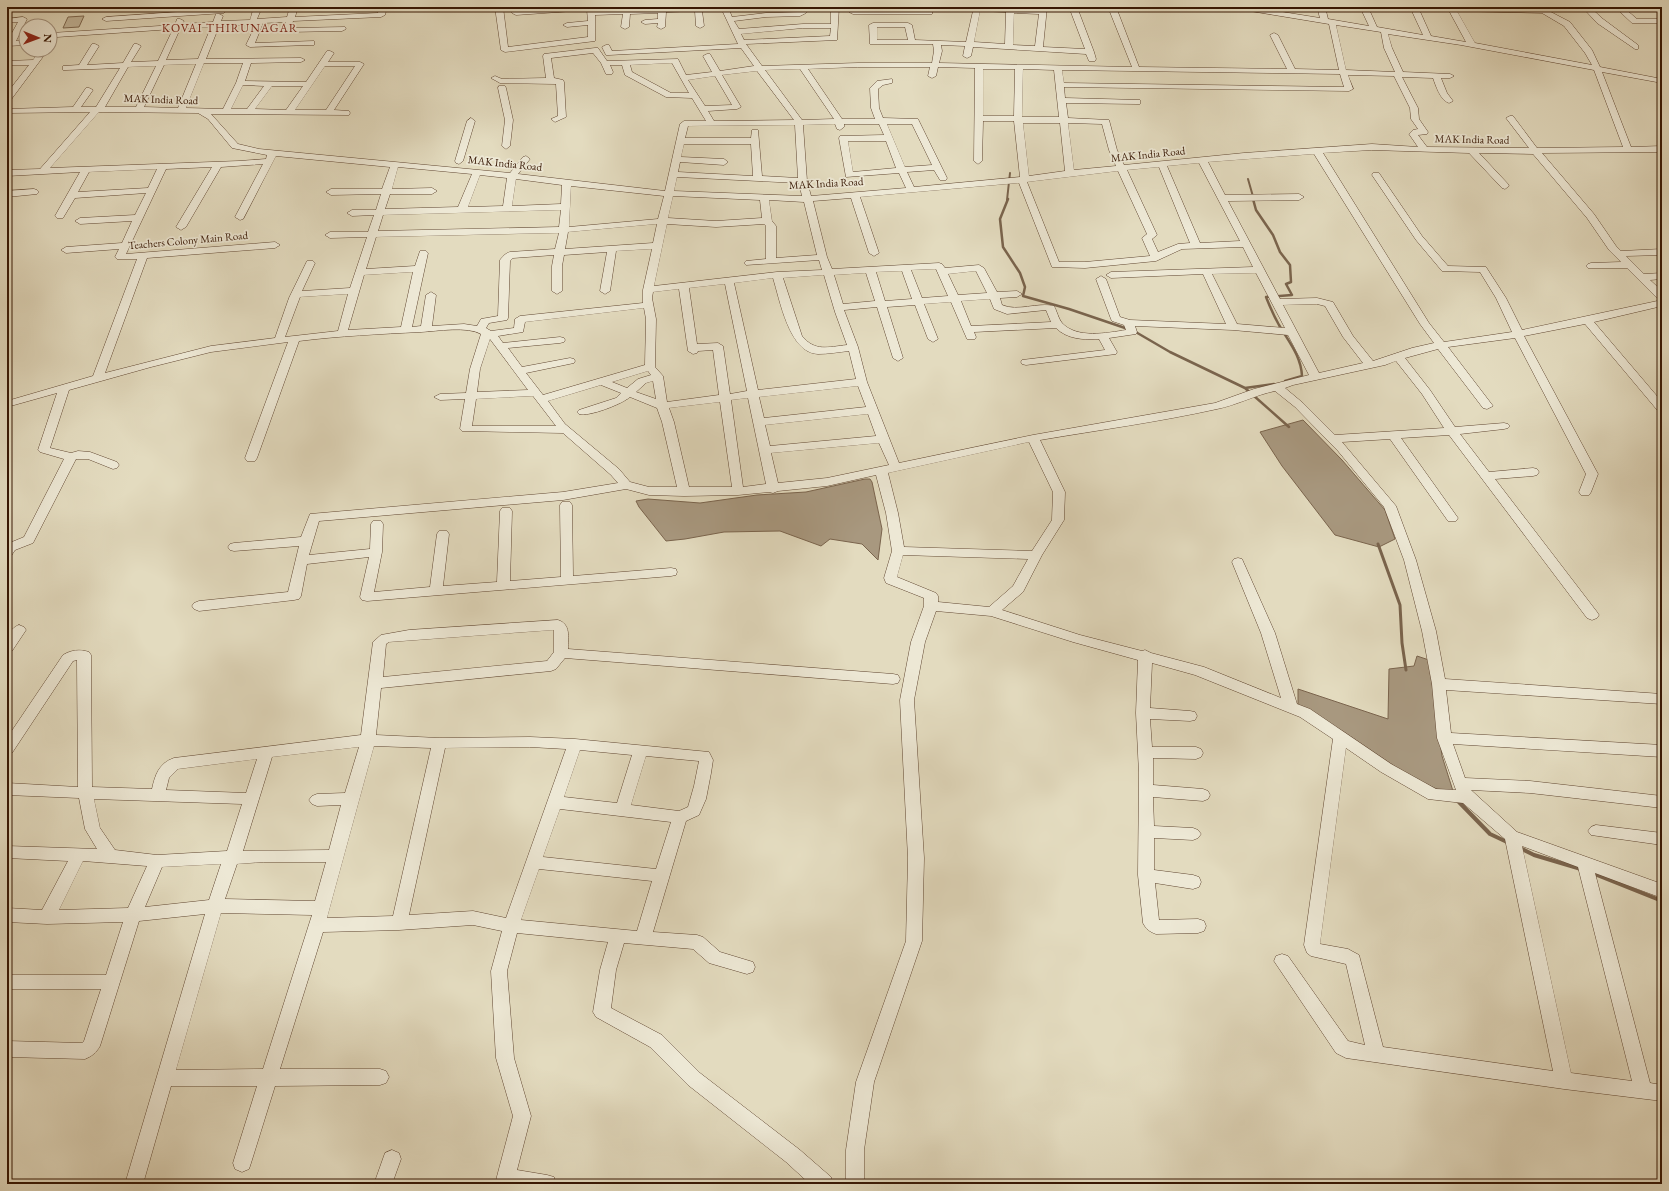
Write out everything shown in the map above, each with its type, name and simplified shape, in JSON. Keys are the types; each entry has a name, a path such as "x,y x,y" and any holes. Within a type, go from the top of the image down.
{"street":[{"path":"139,16 145,7"},
{"path":"253,21 258,7"},
{"path":"294,7 288,30 342,29"},
{"path":"58,35 261,20 381,15 383,7"},
{"path":"730,19 766,15 800,14 802,13 802,7"},
{"path":"606,47 609,53 834,38 835,7"},
{"path":"853,12 929,12 929,7"},
{"path":"937,7 1010,10 1043,9 1039,49"},
{"path":"1073,7 1095,68"},
{"path":"1112,7 1136,68"},
{"path":"1238,7 1472,44 1662,81"},
{"path":"1295,7 1296,17"},
{"path":"1060,85 1349,89 1328,22 1321,7"},
{"path":"1364,7 1374,29"},
{"path":"1414,7 1428,37"},
{"path":"1586,7 1600,21 1635,47"},
{"path":"1472,44 1452,8 1540,9 1619,7 1635,21 1661,21"},
{"path":"591,9 592,39 505,50 500,10 591,9 627,11 724,8 741,44 799,121 803,181 822,257 853,347 862,382 883,439 895,466"},
{"path":"968,56 976,8"},
{"path":"98,32 108,16 139,16 222,9 181,111"},
{"path":"698,9 700,26"},
{"path":"1540,9 1567,24 1582,42 1597,68 1628,149"},
{"path":"645,22 661,24 662,10"},
{"path":"1008,47 1010,10"},
{"path":"625,27 627,11"},
{"path":"139,110 184,13"},
{"path":"7,21 23,19 9,44"},
{"path":"261,20 250,45 311,43"},
{"path":"566,25 591,23"},
{"path":"912,42 908,25 873,25 873,42 912,42 937,42 1090,52"},
{"path":"735,32 804,26 834,26"},
{"path":"1384,30 1388,48 1414,108 1415,119 1424,132 1416,132 1413,134 1424,150"},
{"path":"1274,35 1292,71"},
{"path":"932,76 938,51 937,42"},
{"path":"81,68 95,46"},
{"path":"43,171 98,109 137,46"},
{"path":"550,76 547,56 595,50 605,62 609,72"},
{"path":"289,112 330,53"},
{"path":"707,56 737,107 741,123"},
{"path":"7,99 39,58"},
{"path":"226,111 240,83 248,60"},
{"path":"66,68 201,61 301,60"},
{"path":"605,62 626,63 675,61 683,78 712,124"},
{"path":"7,63 36,62"},
{"path":"626,63 628,73 669,94 694,96"},
{"path":"322,64 360,64 329,112"},
{"path":"683,78 759,68 802,66 935,65 1343,72 1450,76"},
{"path":"802,66 839,122 849,175 937,167"},
{"path":"978,161 979,66"},
{"path":"1019,67 1018,119 1025,178 1014,180 1055,265 1085,265 1156,258 1181,246 1246,244"},
{"path":"1058,68 1070,173"},
{"path":"517,74 550,76 560,82 562,117 554,119"},
{"path":"1436,75 1443,92 1449,101"},
{"path":"495,78 500,81 550,76"},
{"path":"889,81 877,84 874,88 875,108 890,138 902,171 911,189"},
{"path":"240,83 308,84"},
{"path":"249,112 270,84"},
{"path":"502,88 509,120 506,146"},
{"path":"75,110 89,90"},
{"path":"1061,100 1138,102"},
{"path":"702,109 737,107"},
{"name":"MAK India Road","path":"7,111 98,109 200,111 211,117 235,146 259,152 270,157 395,164 669,193 807,199 1014,180 1202,160 1372,147 1424,150 1535,152 1662,148"},
{"path":"200,111 346,113"},
{"path":"978,118 1106,122 1113,150 1152,235 1147,238 1156,258"},
{"path":"1510,118 1535,152 1591,216 1612,248 1662,296"},
{"path":"459,161 471,121"},
{"path":"684,492 668,422 662,406 658,376 650,367 651,319 647,298 684,124 799,121 915,121 943,178"},
{"path":"755,123 758,178"},
{"path":"843,138 890,138"},
{"path":"680,141 725,152"},
{"path":"677,159 725,152 756,141"},
{"path":"1316,151 1426,324 1487,406"},
{"path":"1472,151 1505,186"},
{"path":"724,177 725,152"},
{"path":"7,173 218,165 270,157"},
{"path":"240,217 270,157"},
{"path":"507,209 512,176 526,159"},
{"path":"1202,160 1314,376"},
{"path":"342,334 354,291 395,164"},
{"path":"1162,164 1196,245"},
{"path":"181,227 218,165"},
{"name":"Teachers Colony Main Road","path":"163,166 120,257 275,245"},
{"path":"60,216 86,169"},
{"path":"462,210 477,172"},
{"path":"673,174 803,181"},
{"path":"1376,175 1419,238 1445,269 1483,269 1501,298 1518,334 1592,474 1585,492"},
{"path":"557,291 557,266 564,230 564,207 567,183"},
{"path":"72,195 152,190"},
{"path":"331,192 432,191"},
{"path":"7,194 34,192"},
{"path":"854,194 874,253"},
{"path":"764,197 766,221 771,226 771,261"},
{"path":"1222,198 1299,197"},
{"path":"352,213 564,207"},
{"path":"80,221 139,218"},
{"path":"330,235 564,230 663,221 716,224 766,221"},
{"path":"66,250 125,246"},
{"path":"566,430 466,429 475,369 485,332 484,321 503,318 505,260 510,255 657,246"},
{"path":"605,290 612,248"},
{"path":"1618,254 1662,252"},
{"path":"406,330 418,269 423,253"},
{"path":"98,377 143,256"},
{"path":"749,263 822,257"},
{"path":"279,340 294,298 310,263"},
{"path":"648,290 777,275 935,265 939,266 942,271 956,299 969,333 1058,325"},
{"path":"1591,266 1629,265"},
{"path":"905,267 933,339"},
{"path":"942,271 979,268 994,296 998,307 1007,311 1045,307 1050,308 1058,325 1070,333 1102,336 1130,327 1233,328 1292,332"},
{"path":"360,272 418,269"},
{"path":"870,270 898,358"},
{"path":"1130,327 1116,319 1106,277 1206,271 1259,270"},
{"path":"1206,271 1233,328"},
{"path":"777,275 797,336 804,344 817,351 853,347"},
{"path":"1642,277 1662,276"},
{"path":"729,280 773,488"},
{"path":"684,286 693,350 718,346 738,491"},
{"path":"297,294 354,291"},
{"path":"839,308 1017,294"},
{"path":"426,329 431,295"},
{"path":"1276,302 1317,301 1329,304 1348,337 1370,365"},
{"path":"199,606 294,596 306,541 314,517 321,515 563,496 626,485 649,491 684,492 738,491 826,482 895,466 1033,438 1217,406 1258,391 1277,387 1290,382 1384,362 1398,356 1443,346 1588,321 1662,303"},
{"path":"485,332 519,330 520,319 648,305"},
{"path":"1588,321 1662,409"},
{"path":"7,404 98,377 211,349 295,338 464,327 485,332 493,336 561,426 615,472 626,485"},
{"path":"1026,362 1112,352 1102,336"},
{"path":"251,458 295,338"},
{"path":"500,346 560,340"},
{"path":"1398,356 1426,392 1452,431 1592,615"},
{"path":"519,370 570,361"},
{"path":"440,397 538,396 601,381 650,367"},
{"path":"620,400 642,381 658,376"},
{"path":"601,381 662,406 862,382"},
{"path":"1277,387 1299,405 1333,439 1390,506 1410,560 1429,631 1439,684 1444,738 1458,793 1513,842 1661,894"},
{"path":"64,388 44,450 71,457 78,455 90,456 113,465"},
{"path":"583,412 620,400 646,399"},
{"path":"759,422 873,410"},
{"path":"1333,439 1504,426"},
{"path":"1393,435 1452,518"},
{"path":"992,612 1018,589 1036,555 1058,520 1058,492 1033,438"},
{"path":"765,450 883,439"},
{"path":"7,552 10,547 29,540 71,457"},
{"path":"855,1184 855,1150 865,1082 914,941 916,858 907,700 918,642 931,606 931,596 891,580 891,573 898,551 892,513 881,470"},
{"path":"1486,476 1533,472"},
{"path":"566,505 567,580"},
{"path":"503,585 506,511"},
{"path":"377,524 376,552 367,597 671,572"},
{"path":"436,591 443,534"},
{"path":"234,547 306,541"},
{"path":"898,551 1036,555"},
{"path":"302,560 376,552"},
{"path":"1238,562 1268,633 1291,708"},
{"path":"931,606 992,612 1078,639 1199,670 1305,713 1386,768 1433,795 1530,787 1662,802"},
{"path":"242,1163 319,917 368,740 380,642 386,638 558,625 561,627 562,654 551,666 376,683"},
{"path":"7,648 19,630"},
{"path":"562,654 893,679"},
{"path":"7,749 68,658 73,655 84,655 86,793 93,829 110,856"},
{"path":"1145,655 1143,713 1146,773 1146,874 1149,914 1152,926 1198,926"},
{"path":"1439,684 1662,699"},
{"path":"1143,713 1190,716"},
{"path":"1340,737 1312,948 1317,951 1348,956 1353,960 1376,1054"},
{"path":"1444,738 1662,751"},
{"path":"158,794 162,775 174,764 368,740 575,744 640,751 700,755 704,756 706,760 702,785 694,811 680,817 555,802"},
{"path":"399,922 439,742"},
{"path":"547,1184 505,1181 522,1116 504,1058 499,971 511,926 575,744"},
{"path":"622,810 640,751"},
{"path":"1144,752 1196,753"},
{"path":"134,1184 215,906 266,753"},
{"path":"7,789 251,799"},
{"path":"1145,790 1203,795"},
{"path":"317,800 351,799"},
{"path":"643,938 680,817"},
{"path":"1596,831 1662,839"},
{"path":"1146,832 1193,834"},
{"path":"1513,842 1564,1081"},
{"path":"7,852 79,854 157,861 264,856 336,856"},
{"path":"47,917 79,854"},
{"path":"7,1049 85,1051 91,1046 133,915 157,861"},
{"path":"533,862 662,876"},
{"path":"1586,868 1643,1090"},
{"path":"1146,874 1193,882"},
{"path":"7,915 47,917 133,915 215,906 319,917 399,922 473,918 511,926 697,942 715,958 747,967"},
{"path":"618,936 608,970 602,1012 656,1041 694,1079 793,1156 824,1184"},
{"path":"1282,961 1342,1047 1346,1050 1564,1081 1662,1092"},
{"path":"7,982 112,982"},
{"path":"166,1078 380,1077"},
{"path":"383,1184 392,1159"}],"shaded area":[{"path":"84,16 79,27 63,28 68,17"},
{"path":"1303,420 1342,460 1385,510 1395,539 1379,547 1335,535 1282,466 1260,432"},
{"path":"870,479 872,482 882,529 878,560 862,544 830,539 821,546 780,531 724,532 666,541 636,501 648,499 700,503 757,495 806,492"},
{"path":"1417,656 1429,660 1442,756 1453,791 1443,792 1409,776 1344,732 1298,705 1298,689 1388,719 1389,669 1414,666"}],"waterway":[{"path":"1007,200 1010,173"},
{"path":"1248,179 1254,200"},
{"path":"1008,199 1000,219 1003,247 1020,273 1025,287 1023,296 1069,309 1128,329"},
{"path":"1253,199 1256,210 1273,235 1280,252 1290,265 1291,282 1286,284 1292,295 1266,297 1277,322 1297,356 1301,369 1302,376 1285,381"},
{"path":"1134,331 1170,352 1245,388"},
{"path":"1245,388 1274,384"},
{"path":"1245,388 1289,427"},
{"path":"1378,544 1400,605 1402,643 1406,670"},
{"path":"1457,800 1490,834 1507,842"},
{"path":"1520,848 1534,855 1581,869"},
{"path":"1592,873 1662,901"}],"district":[{"name":"KOVAI THIRUNAGAR","path":"230,28"}]}
